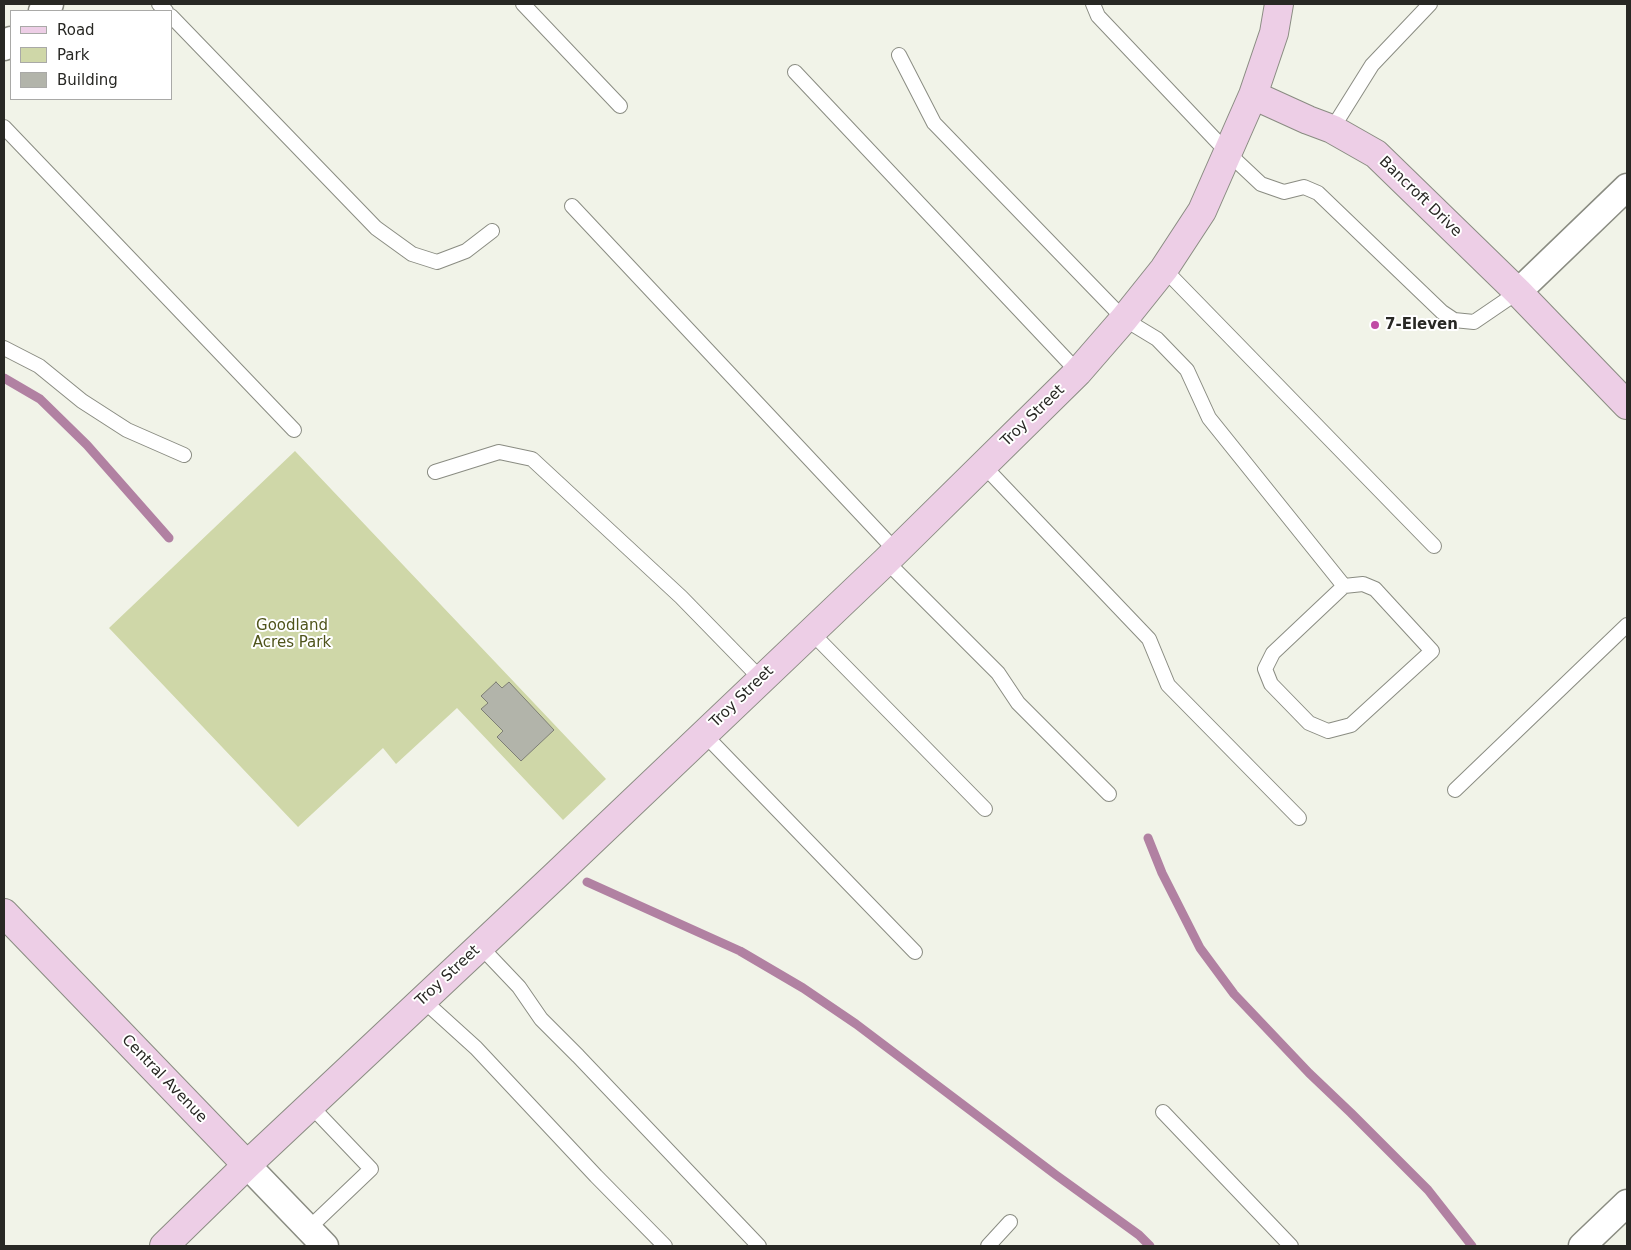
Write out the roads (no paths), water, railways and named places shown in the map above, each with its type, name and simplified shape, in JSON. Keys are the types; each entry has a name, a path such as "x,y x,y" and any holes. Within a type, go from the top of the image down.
{"main road":[{"path":"1252,95 1274,33 1279,4"},
{"name":"Troy Street","path":"164,1246 310,1105 891,556 1078,372 1164,269 1202,211 1252,95"},
{"name":"Bancroft Drive","path":"1252,95 1332,129 1376,154 1518,292 1627,405"},
{"name":"Central Avenue","path":"4,913 247,1165"}],"street":[{"path":"1518,292 1627,188"},
{"name":"Central Avenue","path":"247,1165 317,1238"},
{"path":"1583,1246 1627,1203"}],"lane":[{"path":"523,4 620,106"},
{"path":"1093,4 1098,16 1261,184 1284,192 1304,187 1318,193 1442,312 1454,320 1474,322 1518,292"},
{"path":"1332,129 1372,65 1430,4"},
{"path":"172,17 376,228 412,254 437,262 466,251 492,231"},
{"path":"899,55 934,123 1124,319 1157,339 1187,370 1209,418 1344,586"},
{"path":"796,72 1078,372"},
{"path":"4,127 294,430"},
{"path":"572,206 998,673 1018,703 1109,794"},
{"path":"1164,269 1434,546"},
{"path":"4,348 39,366 82,400 127,430 184,455"},
{"path":"435,472 498,452 532,459 681,597 761,679"},
{"path":"983,465 1149,639 1168,685 1299,818"},
{"path":"1363,584 1375,589 1432,651 1351,725 1328,731 1309,723 1271,684 1265,668 1273,653 1344,586 1363,584"},
{"path":"1455,790 1627,624"},
{"path":"811,632 985,809"},
{"path":"704,734 915,952"},
{"path":"480,946 519,987 541,1019 759,1246"},
{"path":"423,1000 476,1048 664,1246"},
{"path":"310,1105 371,1169 317,1238"},
{"path":"1163,1112 1291,1246"},
{"path":"988,1246 1010,1222"}],"waterway":[{"path":"4,378 40,399 87,445 169,538"},
{"path":"1148,838 1162,873 1200,948 1234,994 1309,1073 1428,1190 1472,1246"},
{"path":"587,882 740,951 803,988 856,1024 1056,1175 1139,1235 1150,1246"}],"place":[{"name":"7-Eleven","path":"1375,325"}],"park label":[{"name":"Goodland Acres Park","path":"292,634"}]}
